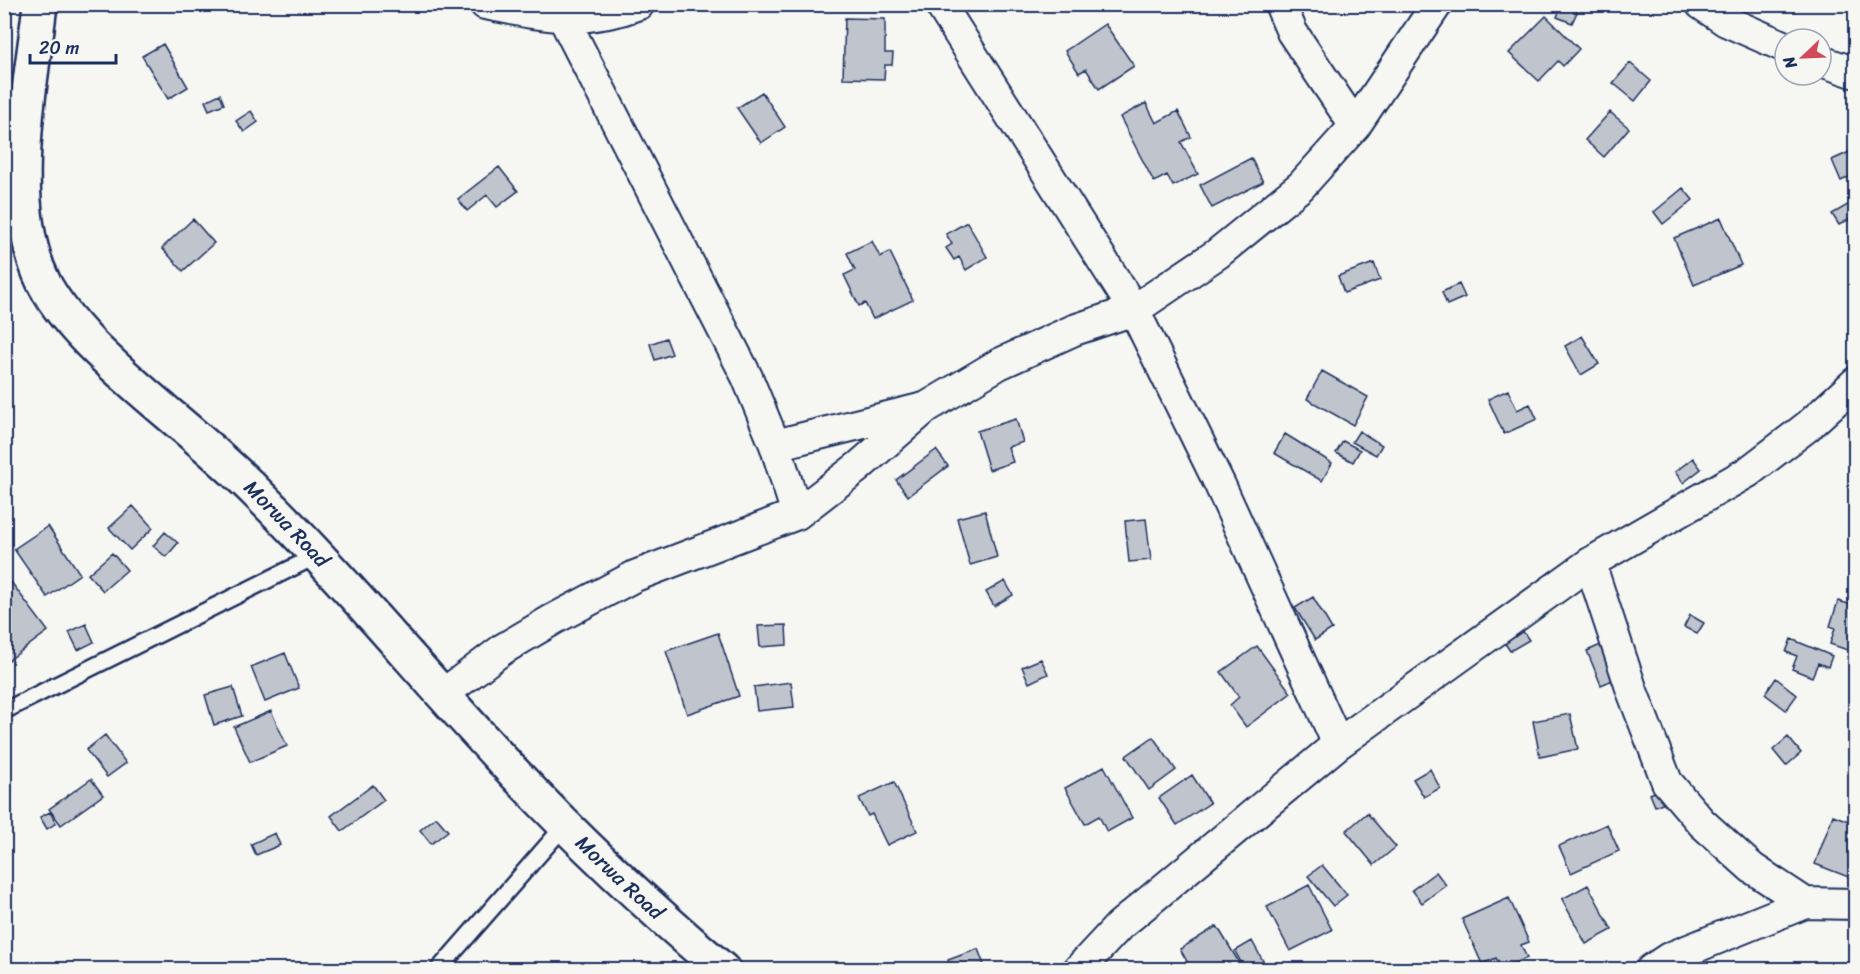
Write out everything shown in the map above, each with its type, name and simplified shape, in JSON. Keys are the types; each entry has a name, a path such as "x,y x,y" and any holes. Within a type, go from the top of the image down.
{"main road":[{"name":"Morwa Road","path":"40,4 23,162 24,194 33,252 44,283 67,318 106,359 156,405 256,491 318,555 442,695 565,825 723,969"}],"street":[{"path":"485,4 564,19 594,16 639,4"},
{"path":"940,4 1134,310 1225,496 1338,744"},
{"path":"1280,4 1292,32 1355,126"},
{"path":"442,695 503,649 635,576 797,514 858,467 927,407 999,364 1074,330 1134,310 1217,254 1301,186 1355,126 1437,4"},
{"path":"1701,4 1725,21 1773,42"},
{"path":"564,19 747,376 775,445 797,514"},
{"path":"1833,65 1856,73"},
{"path":"1078,969 1119,926 1338,744 1590,563 1748,472 1808,426 1856,382"},
{"path":"775,445 927,407"},
{"path":"1590,563 1632,691 1667,782 1681,802 1702,824 1752,868 1806,903"},
{"path":"1651,969 1670,958 1806,903 1856,904"}],"lane":[{"path":"4,711 318,555"},
{"path":"438,969 565,825"}],"building":[{"path":"1562,4 1578,10 1572,23 1557,17"},
{"path":"1546,16 1579,49 1563,66 1558,61 1539,81 1509,53"},
{"path":"845,18 885,19 885,53 893,53 892,65 885,65 884,79 843,78"},
{"path":"1105,24 1134,66 1099,89 1086,69 1079,73 1065,51"},
{"path":"163,44 188,87 168,99 142,56"},
{"path":"1630,63 1651,81 1635,101 1613,83"},
{"path":"762,92 785,127 761,143 737,108"},
{"path":"220,94 224,104 209,110 205,101"},
{"path":"1146,103 1156,123 1178,111 1191,137 1181,142 1198,174 1173,186 1167,175 1154,182 1120,117"},
{"path":"251,111 258,122 244,132 236,121"},
{"path":"1610,112 1629,128 1604,157 1585,140"},
{"path":"1856,149 1856,186 1851,176 1841,181 1832,160"},
{"path":"1251,158 1263,182 1212,208 1200,185"},
{"path":"499,167 518,191 497,207 487,195 467,211 458,199"},
{"path":"1683,188 1693,200 1663,224 1654,212"},
{"path":"1851,203 1856,216 1839,225 1832,214"},
{"path":"1721,218 1741,265 1694,285 1674,238"},
{"path":"193,219 214,243 183,271 162,248"},
{"path":"967,222 987,257 966,270 959,257 954,260 946,248 952,244 946,234"},
{"path":"872,241 880,257 890,252 913,300 873,319 865,303 859,306 844,275 855,270 847,253"},
{"path":"1374,263 1380,280 1344,293 1338,276"},
{"path":"1459,284 1465,297 1447,305 1442,292"},
{"path":"1582,336 1599,364 1581,375 1565,346"},
{"path":"666,338 672,354 655,360 650,344"},
{"path":"1322,371 1368,397 1353,425 1307,399"},
{"path":"1508,390 1517,410 1530,404 1537,419 1504,434 1488,399"},
{"path":"1016,419 1023,442 1008,447 1013,462 989,470 977,431"},
{"path":"1359,431 1382,445 1376,455 1352,442"},
{"path":"1285,434 1332,463 1322,481 1274,453"},
{"path":"1343,441 1360,450 1353,462 1336,453"},
{"path":"936,450 948,466 908,496 896,480"},
{"path":"1693,458 1701,469 1683,483 1675,472"},
{"path":"133,506 153,528 130,550 109,528"},
{"path":"985,511 997,557 970,565 957,518"},
{"path":"1146,519 1151,560 1129,562 1125,521"},
{"path":"48,526 80,574 47,597 14,549"},
{"path":"165,532 178,543 166,557 153,546"},
{"path":"112,553 127,570 103,591 88,574"},
{"path":"1005,581 1013,595 994,606 986,592"},
{"path":"11,582 48,631 5,663 4,586"},
{"path":"1313,597 1332,629 1315,640 1295,608"},
{"path":"1838,601 1856,606 1856,653 1830,644 1835,628 1830,626"},
{"path":"1690,615 1704,623 1697,634 1684,627"},
{"path":"86,624 94,642 78,650 69,632"},
{"path":"786,625 787,645 760,647 758,626"},
{"path":"1522,630 1529,640 1510,651 1504,642"},
{"path":"718,633 739,696 687,714 666,651"},
{"path":"1791,639 1832,656 1828,667 1818,663 1812,677 1792,669 1797,656 1786,652"},
{"path":"1610,641 1624,675 1601,685 1587,651"},
{"path":"1257,646 1291,693 1246,727 1230,705 1239,697 1221,672"},
{"path":"285,653 299,688 265,702 251,667"},
{"path":"1041,659 1048,674 1029,683 1022,667"},
{"path":"1776,678 1797,695 1786,710 1765,694"},
{"path":"791,682 794,707 757,711 754,687"},
{"path":"233,687 242,716 214,725 205,695"},
{"path":"271,711 287,746 250,762 234,727"},
{"path":"1570,714 1578,749 1540,757 1533,721"},
{"path":"105,735 126,763 107,777 86,750"},
{"path":"1153,737 1176,770 1149,790 1126,756"},
{"path":"1788,737 1801,753 1786,766 1773,750"},
{"path":"1104,766 1132,818 1107,832 1099,816 1085,824 1065,788"},
{"path":"1430,769 1440,788 1424,797 1413,779"},
{"path":"1192,775 1210,803 1177,825 1159,798"},
{"path":"91,779 103,795 61,825 49,809"},
{"path":"894,782 917,831 887,845 872,814 868,816 859,798"},
{"path":"373,785 384,800 342,831 331,816"},
{"path":"1666,787 1672,799 1655,806 1650,794"},
{"path":"50,812 56,823 47,829 40,817"},
{"path":"1367,813 1396,847 1374,865 1346,831"},
{"path":"1833,815 1856,824 1856,880 1815,864"},
{"path":"436,817 448,831 431,844 420,830"},
{"path":"1607,824 1619,851 1571,873 1559,846"},
{"path":"275,833 280,845 256,855 251,844"},
{"path":"1322,865 1347,895 1333,906 1308,876"},
{"path":"1436,872 1446,885 1422,903 1412,890"},
{"path":"1309,885 1332,930 1290,951 1267,907"},
{"path":"1588,885 1612,930 1586,944 1562,899"},
{"path":"1509,898 1529,942 1521,945 1527,958 1501,969 1496,958 1482,964 1462,919"},
{"path":"1217,926 1240,964 1230,970 1192,970 1180,949"},
{"path":"1252,941 1268,970 1245,970 1235,951"},
{"path":"978,949 986,970 951,970 948,960"}]}
